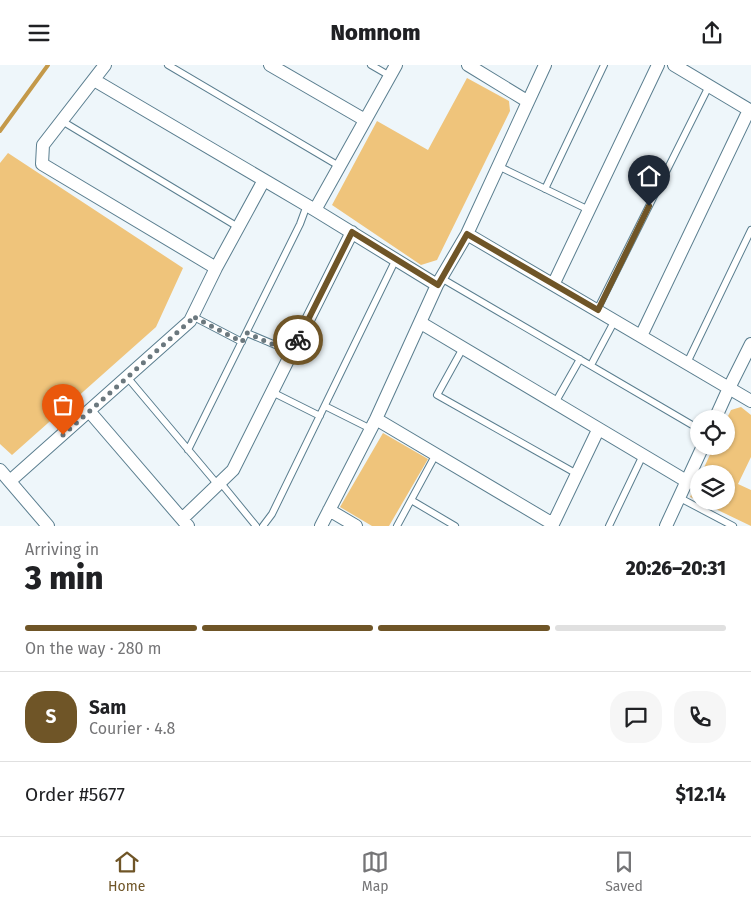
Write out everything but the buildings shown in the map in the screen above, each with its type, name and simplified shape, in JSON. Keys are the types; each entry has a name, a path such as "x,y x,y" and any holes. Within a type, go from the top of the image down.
{"street":[{"path":"105,65 43,145 42,164 216,268"},
{"path":"270,65 365,120"},
{"path":"468,65 527,101"},
{"path":"322,526 373,424 439,281 467,234 545,65"},
{"path":"554,283 658,65"},
{"path":"641,336 750,110 674,65"},
{"path":"311,207 339,166 393,70"},
{"path":"94,79 396,259 439,281"},
{"path":"10,481 190,321 216,268 264,180"},
{"path":"89,411 185,523 233,470 352,232"},
{"path":"467,234 554,283 751,401"},
{"path":"421,323 688,482"},
{"path":"719,410 751,344"},
{"path":"373,424 436,454 552,525 598,430"},
{"path":"666,526 699,455"},
{"path":"0,470 48,526"},
{"path":"329,510 356,526"}],"lane":[{"path":"168,65 339,166"},
{"path":"371,65 393,70"},
{"path":"545,189 604,65"},
{"path":"598,310 709,86"},
{"path":"62,121 238,227"},
{"path":"498,166 589,211"},
{"path":"188,450 311,207"},
{"path":"687,363 751,230"},
{"path":"263,526 272,514 396,259"},
{"path":"439,281 591,365 690,424"},
{"path":"192,316 242,342"},
{"path":"591,365 615,320"},
{"path":"247,333 292,353"},
{"path":"463,348 437,395 577,474"},
{"path":"555,403 580,359"},
{"path":"128,377 188,450 256,526"},
{"path":"272,392 320,416"},
{"path":"325,406 373,424"},
{"path":"396,526 436,454"},
{"path":"609,526 643,455"},
{"path":"680,498 725,524 733,526"},
{"path":"411,500 455,526"}],"shaded area":[{"path":"467,78 509,101 510,111 437,260 421,265 332,205 377,121 428,150"},
{"path":"8,153 183,268 156,327 12,455 0,444 0,163"},
{"path":"741,407 751,415 751,457 738,484 751,490 751,526 718,510 735,510 735,465 705,465 710,455 735,455 735,410 731,410"},
{"path":"383,433 428,459 389,526 372,526 340,507"}],"waterway":[{"path":"0,131 48,65"}],"way so far":[{"path":"63,435 190,321 192,316 242,342 247,333 292,353 298,340"}],"route":[{"path":"298,340 352,232 438,285 467,234 598,310 649,206"}]}
